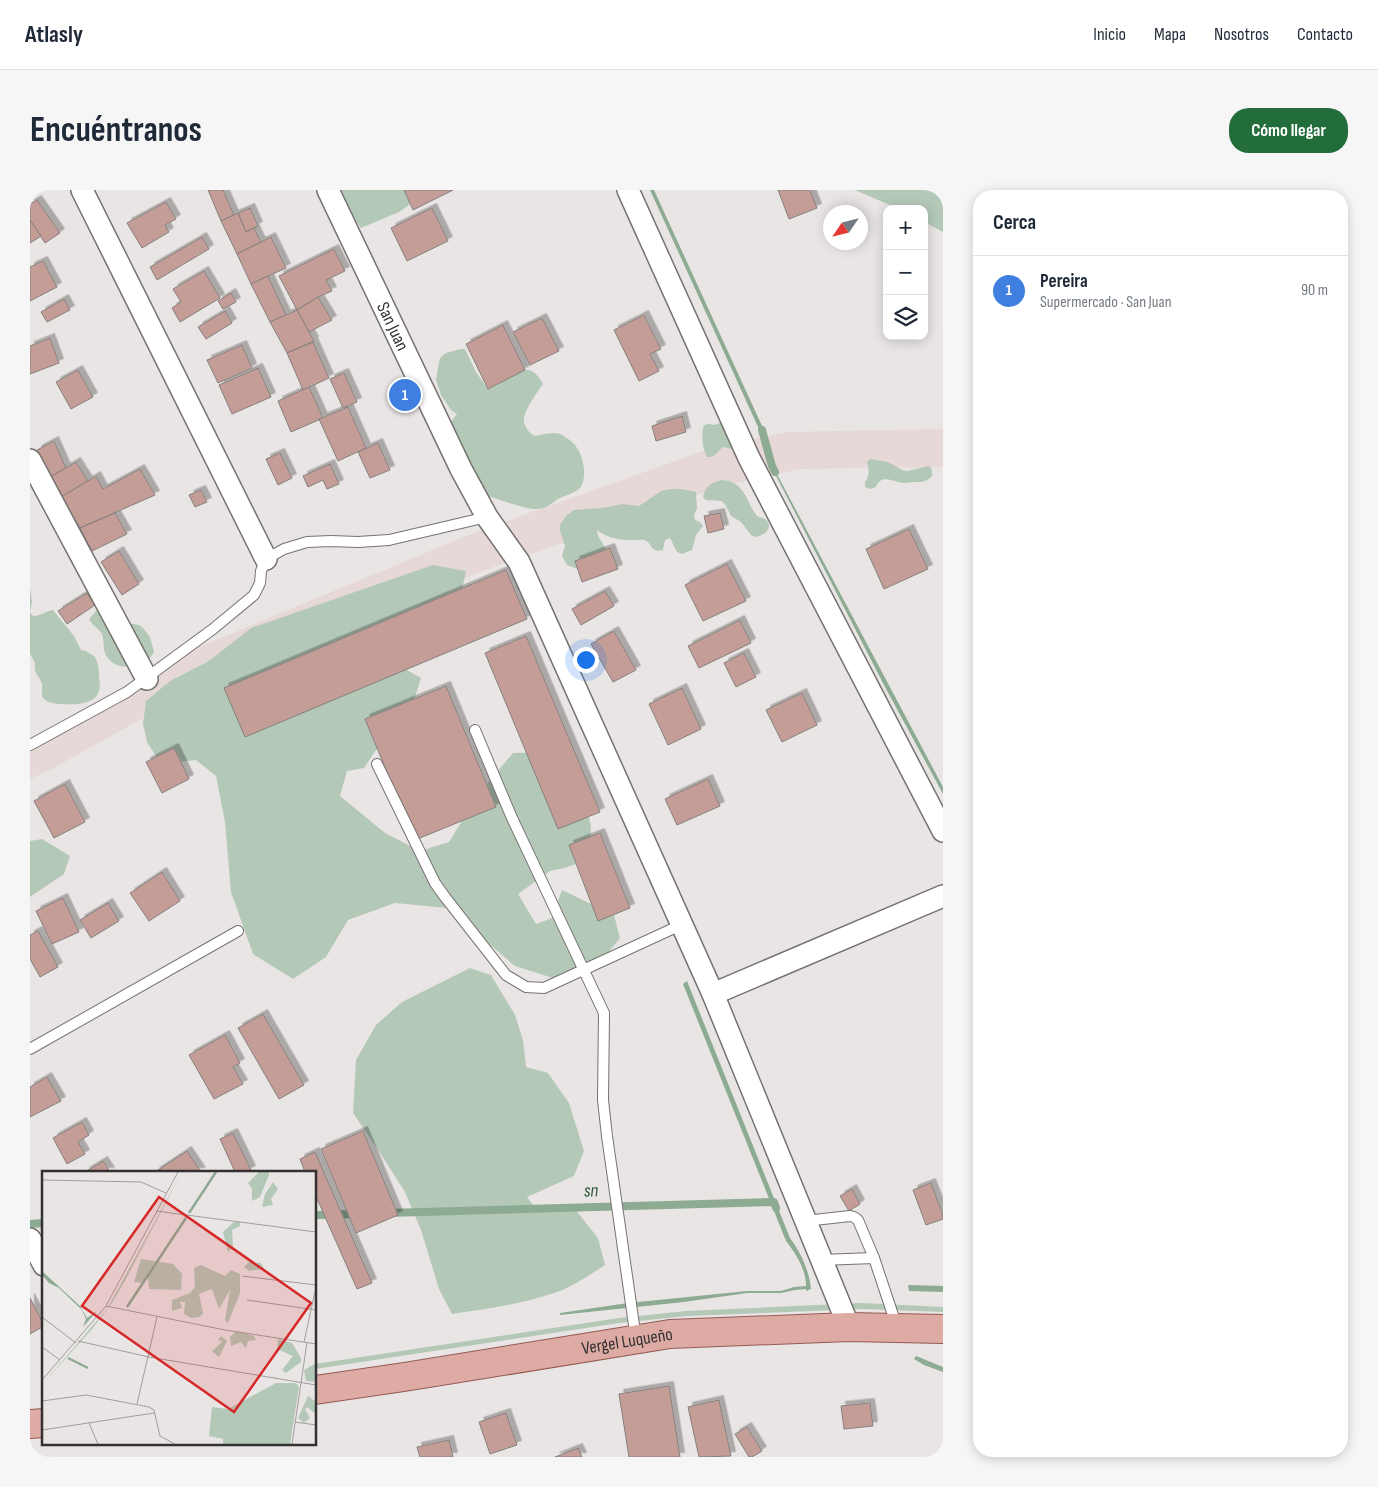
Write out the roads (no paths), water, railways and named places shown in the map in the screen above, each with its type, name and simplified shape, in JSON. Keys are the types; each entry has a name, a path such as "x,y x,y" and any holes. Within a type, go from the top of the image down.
{"main road":[{"name":"Vergel Luqueño","path":"316,1390 414,1376 670,1334 849,1327 943,1329"}],"street":[{"path":"82,190 266,559"},
{"name":"San Juan","path":"328,190 458,462 487,517 519,562 713,994 849,1327"},
{"path":"628,190 749,458 943,831"},
{"path":"30,460 147,679"},
{"path":"713,994 943,896"},
{"path":"30,1238 42,1261"}],"lane":[{"path":"30,745 128,692 213,629 254,595 260,583 261,571 266,559 284,549 307,542 389,540 487,517"},
{"path":"475,730 512,818 604,1013 603,1100 636,1340"},
{"path":"377,764 435,883 506,975 526,987 544,988 682,924"},
{"path":"30,1049 238,931"},
{"path":"806,1221 854,1217 858,1220 874,1258 897,1328"},
{"path":"822,1260 874,1258"}],"waterway":[{"path":"762,430 775,472"},
{"name":"sn","path":"387,1213 774,1202 776,1208"},
{"name":"sn","path":"316,1215 358,1214"},
{"name":"sn","path":"30,1224 42,1223"}],"place":[{"name":"Pereira","path":"405,395"}]}
